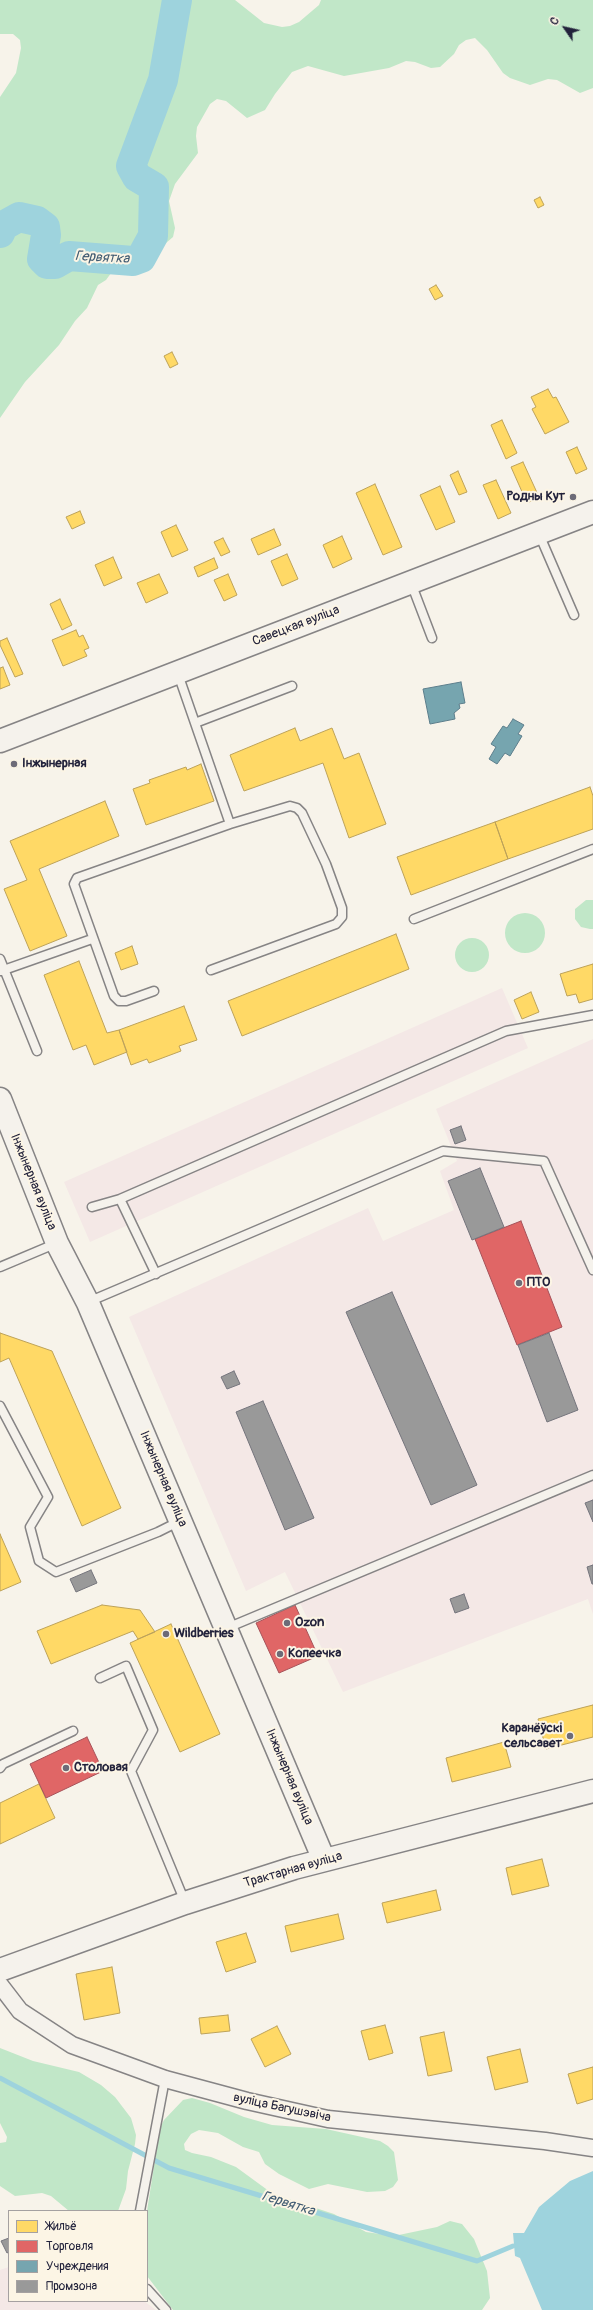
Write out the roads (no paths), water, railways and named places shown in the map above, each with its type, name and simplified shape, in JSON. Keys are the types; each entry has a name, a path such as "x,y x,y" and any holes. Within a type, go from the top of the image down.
{"street":[{"name":"Савецкая вуліца","path":"0,741 177,671 539,534 593,512"},
{"name":"Інжынерная вуліца","path":"0,1099 57,1243 88,1303 324,1860"},
{"name":"Трактарная вуліца","path":"0,1970 185,1903 324,1860 593,1791"},
{"name":"вуліца Багушэвіча","path":"0,1985 20,2010 72,2045 165,2079 247,2101 328,2119 545,2141 593,2148"}],"lane":[{"path":"539,534 574,615"},
{"path":"410,582 432,638"},
{"path":"177,671 230,824"},
{"path":"195,723 292,686"},
{"path":"154,990 126,1001 119,1001 114,996 92,939 74,884 77,878 230,824 290,806 297,808 302,813 326,864 342,908 342,917 336,924 211,970"},
{"path":"414,919 593,849"},
{"path":"2,971 92,939"},
{"path":"0,959 2,971 37,1051"},
{"path":"92,1207 120,1200 506,1031 593,1015"},
{"path":"88,1303 444,1151 544,1160 593,1270"},
{"path":"120,1200 156,1274"},
{"path":"0,1267 57,1243"},
{"path":"0,1406 48,1497 30,1527 39,1561 56,1572 158,1532 181,1521"},
{"path":"226,1628 593,1475"},
{"path":"100,1678 126,1666 153,1730 131,1771 185,1903"},
{"path":"0,1768 3,1764 73,1731"},
{"path":"140,2210 165,2079"},
{"path":"148,2290 166,2310"}],"water":[{"path":"593,2171 593,2310 542,2310 520,2258 515,2256 513,2233 524,2233 539,2207 570,2181"}],"waterway":[{"name":"Гервятка","path":"0,233 3,226 19,217 37,221 45,227 46,235 42,259 47,264 55,264 69,256 133,261 141,258 153,236 154,187 137,177 131,166 163,80 177,0"},
{"name":"Гервятка","path":"0,2078 169,2168 477,2261 513,2246"}],"place":[{"name":"Родны Кут","path":"573,497"},
{"name":"Інжынерная","path":"14,764"},
{"name":"ПТО","path":"519,1283"},
{"name":"Ozon","path":"287,1623"},
{"name":"Wildberries","path":"166,1634"},
{"name":"Копеечка","path":"280,1654"},
{"name":"Каранёўскі сельсавет","path":"570,1736"},
{"name":"Столовая","path":"66,1768"}]}
